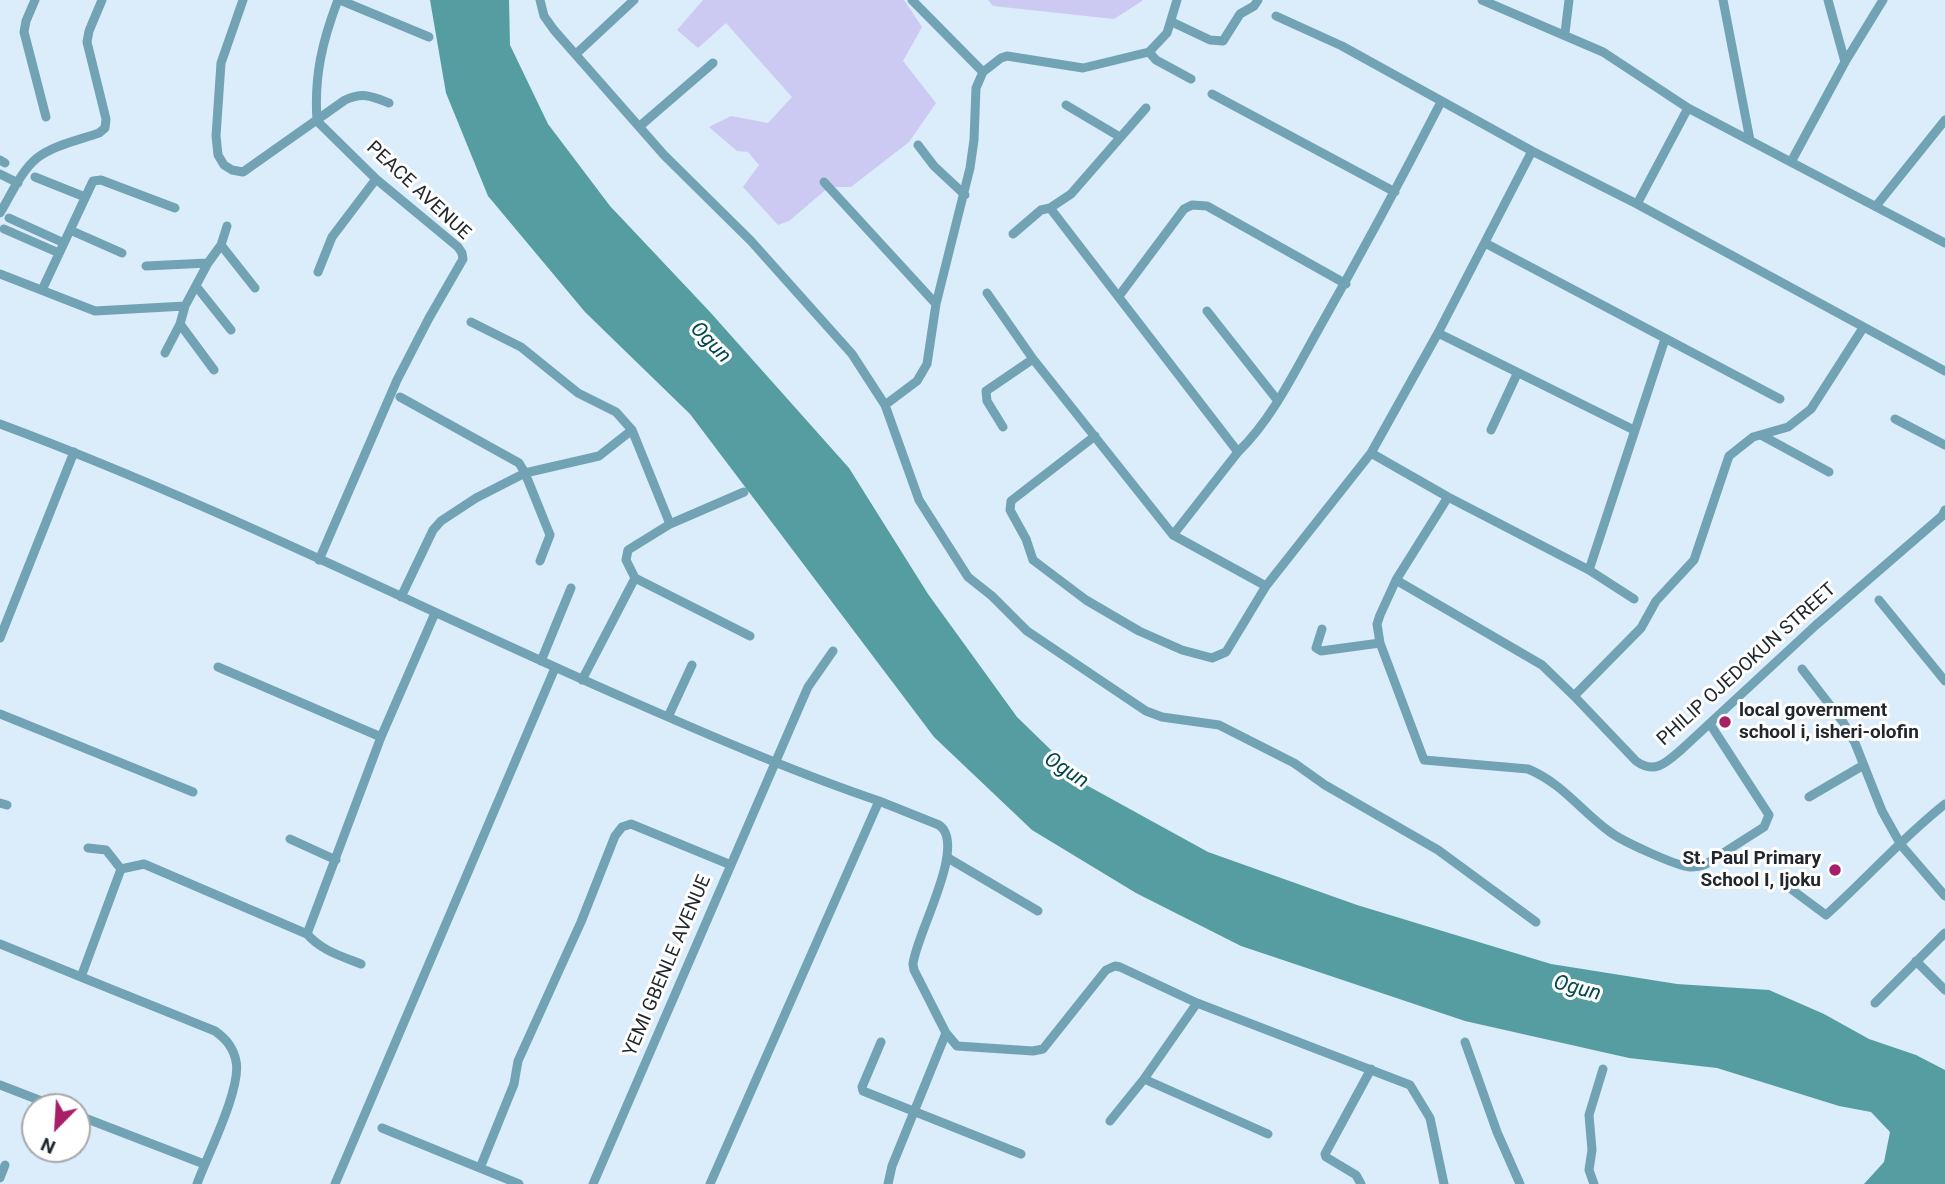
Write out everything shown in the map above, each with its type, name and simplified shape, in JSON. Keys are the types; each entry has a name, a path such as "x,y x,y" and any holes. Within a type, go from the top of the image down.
{"street":[{"path":"35,0 24,32 46,117"},
{"path":"0,213 36,159 99,133 105,128 106,118 87,43 102,0"},
{"path":"243,0 221,63 216,112 218,155 224,165 243,172 356,94 389,103"},
{"path":"317,121 318,65 323,41 339,0 429,37"},
{"path":"540,0 544,16 576,54 674,164 751,241 852,354 885,405 919,500 968,577 992,596 1027,631 1146,710 1162,717 1219,725 1294,763 1325,785 1438,850 1536,922"},
{"path":"576,54 634,0"},
{"path":"912,0 984,72"},
{"path":"885,405 924,373 936,304 965,195 975,140 976,88 984,72 1007,56 1083,68 1149,52 1167,33 1177,0"},
{"path":"1172,22 1219,42 1226,38 1240,14 1254,6 1258,0"},
{"path":"1482,0 1565,33 1603,52 1688,108 1945,243"},
{"path":"1565,33 1569,0"},
{"path":"1723,0 1750,140"},
{"path":"1828,0 1845,62"},
{"path":"1791,162 1845,62 1883,0"},
{"path":"1276,16 1342,46 1441,102 1637,204 1945,371"},
{"path":"1149,52 1156,60 1191,79"},
{"path":"640,126 713,63"},
{"path":"1212,94 1395,192"},
{"path":"1172,535 1278,401 1346,284 1441,102"},
{"path":"1066,106 1120,137"},
{"path":"1013,234 1041,209 1051,208 1071,194 1146,108"},
{"path":"1637,204 1688,108"},
{"name":"PEACE AVENUE","path":"317,121 376,179 458,247 463,259 397,380 319,560"},
{"path":"1876,206 1944,124"},
{"path":"918,145 934,166 965,195"},
{"path":"1095,436 1010,501 1010,510 1026,539 1033,560 1086,600 1139,631 1182,650 1212,658 1226,652 1266,586 1371,453 1438,333 1532,151"},
{"path":"0,174 18,183"},
{"path":"35,177 85,197"},
{"path":"318,272 332,237 376,179"},
{"path":"42,290 93,181 101,180 174,208"},
{"path":"824,182 936,304"},
{"path":"1119,296 1184,209 1192,205 1207,206 1346,284"},
{"path":"1051,208 1238,452"},
{"path":"9,218 64,243"},
{"path":"164,353 180,324 185,306 221,245 227,226"},
{"path":"4,229 59,253"},
{"path":"70,230 122,253"},
{"path":"1485,243 1780,399"},
{"path":"221,245 255,288"},
{"path":"146,266 208,263"},
{"path":"0,274 95,311 185,306"},
{"path":"196,286 231,330"},
{"path":"987,293 1033,359 1172,535 1266,586"},
{"path":"1208,310 1278,401"},
{"path":"471,322 520,347 578,394 612,408 632,430 670,524"},
{"path":"180,324 214,370"},
{"path":"1574,696 1641,628 1656,601 1694,560 1729,456 1753,437 1788,427 1811,409 1863,328"},
{"path":"1438,333 1634,430"},
{"path":"1588,570 1665,339"},
{"path":"1003,427 987,401 986,391 1033,359"},
{"path":"1491,430 1517,374"},
{"path":"400,397 519,463 526,473 550,535 540,561"},
{"path":"1895,419 1945,446"},
{"path":"0,424 74,452 227,517 668,717 945,829 948,835 948,858 913,964 953,1043 964,1048 1038,1051 1047,1045 1106,970 1115,966 1197,1003 1410,1085 1430,1118 1444,1184"},
{"path":"401,597 433,530 441,521 476,498 526,473 599,456 632,430"},
{"path":"1761,435 1829,472"},
{"path":"0,638 74,452"},
{"path":"1371,453 1448,497 1588,570 1634,599"},
{"path":"744,492 670,524 626,552 626,560 635,578 750,636"},
{"path":"1448,497 1396,580 1377,624 1380,643 1424,760 1528,769 1568,793 1613,835 1691,867 1706,864 1764,827 1769,815 1710,724"},
{"name":"PHILIP OJEDOKUN STREET","path":"1396,580 1542,665 1636,761 1648,767 1661,766 1816,625 1944,515"},
{"path":"582,680 635,578"},
{"path":"541,661 571,588"},
{"path":"1879,600 1945,681"},
{"path":"307,934 381,737 435,613"},
{"path":"1322,629 1316,644 1316,648 1321,651 1380,643"},
{"name":"YEMI GBENLE AVENUE","path":"593,1184 808,687 833,651"},
{"path":"668,717 692,665"},
{"path":"218,667 381,737"},
{"path":"335,1184 555,668"},
{"path":"1802,668 1843,722 1882,811 1901,845 1945,896"},
{"path":"0,714 193,792"},
{"path":"1808,797 1862,766"},
{"path":"710,1184 879,801"},
{"path":"1787,886 1826,915 1945,804"},
{"path":"480,1168 514,1084 518,1060 581,922 615,836 622,827 631,824 731,865"},
{"path":"290,839 336,860"},
{"path":"88,848 106,850 121,869"},
{"path":"948,858 1038,911"},
{"path":"121,869 144,864 307,934 316,944 330,952 361,964"},
{"path":"81,977 121,869"},
{"path":"1875,1003 1945,933"},
{"path":"0,944 215,1031 231,1046 236,1060 235,1082 197,1184"},
{"path":"1916,961 1945,990"},
{"path":"1110,1121 1144,1079 1197,1003"},
{"path":"888,1184 946,1033"},
{"path":"881,1042 862,1089 1021,1154"},
{"path":"1465,1042 1497,1132 1520,1184"},
{"path":"1361,1184 1356,1175 1325,1154 1371,1069"},
{"path":"1594,1184 1589,1170 1592,1150 1589,1115 1603,1069"},
{"path":"1144,1079 1268,1134"},
{"path":"0,1085 21,1093"},
{"path":"91,1120 204,1164"},
{"path":"382,1128 519,1184"},
{"path":"0,1178 5,1165"}],"shaded area":[{"path":"703,0 904,0 922,27 903,61 936,103 909,142 851,187 829,187 789,221 778,225 743,187 759,165 748,152 737,151 709,127 731,116 768,123 792,97 726,23 698,48 677,30"},
{"path":"988,0 1142,1 1114,19 993,6"}],"water":[{"name":"Ogun","path":"430,0 509,0 510,45 548,124 610,206 710,312 849,468 928,594 1017,717 1088,786 1208,852 1357,905 1551,964 1677,984 1769,990 1824,1014 1869,1039 1916,1055 1945,1070 1945,1184 1864,1184 1884,1162 1890,1132 1871,1112 1839,1106 1717,1068 1629,1058 1465,1021 1241,946 1136,893 1032,830 934,737 690,414 585,312 488,196 446,93"}],"place":[{"name":"local government school i, isheri-olofin","path":"1725,722"},
{"name":"St. Paul Primary School I, Ijoku","path":"1835,870"}]}
